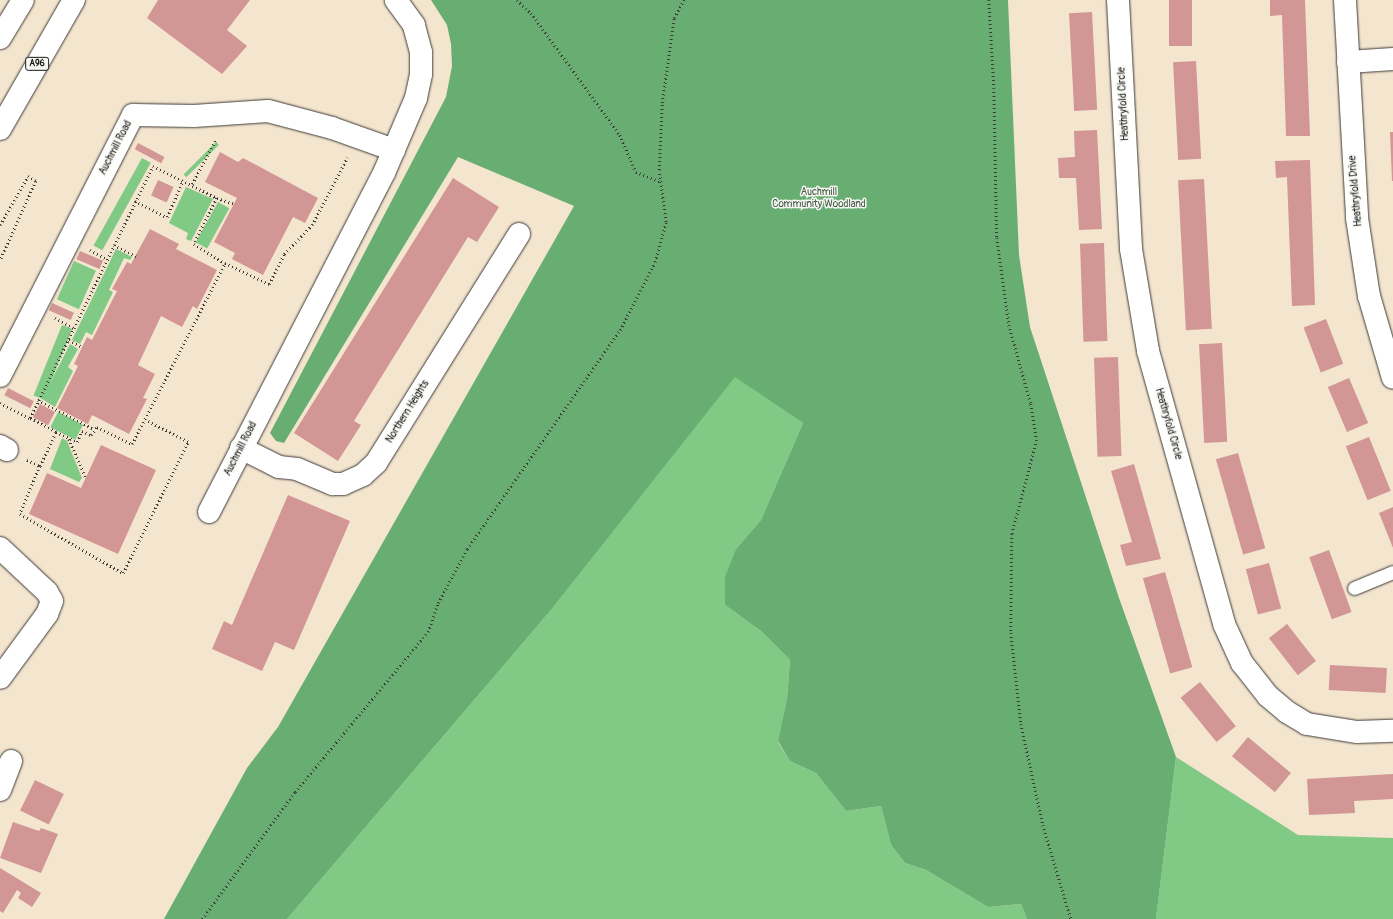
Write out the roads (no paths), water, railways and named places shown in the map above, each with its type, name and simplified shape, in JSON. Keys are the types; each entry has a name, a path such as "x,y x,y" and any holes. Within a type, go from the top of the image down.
{"street":[{"path":"0,38 23,0"},
{"name":"A96","path":"0,129 74,0"},
{"name":"Auchmill Road","path":"208,512 394,150 416,98 421,74 420,52 414,25 396,0"},
{"name":"Heathryfold Circle","path":"1118,0 1131,249 1148,351 1224,624 1242,663 1268,696 1287,712 1307,724 1357,732 1393,731"},
{"name":"Heathryfold Drive","path":"1344,0 1357,218 1369,296 1393,378"},
{"path":"1348,62 1393,59"},
{"name":"Auchmill Road","path":"0,376 133,115 228,114 268,111 358,137 394,150"},
{"name":"Northern Heights","path":"241,448 279,467 297,469 333,484 343,484 363,475 376,463 520,234"},
{"path":"0,548 47,592 52,601 47,614 0,678"},
{"path":"0,790 11,761"}],"lane":[{"path":"1354,588 1393,572"}],"park label":[{"name":"Auchmill Community Woodland","path":"819,198"}]}
